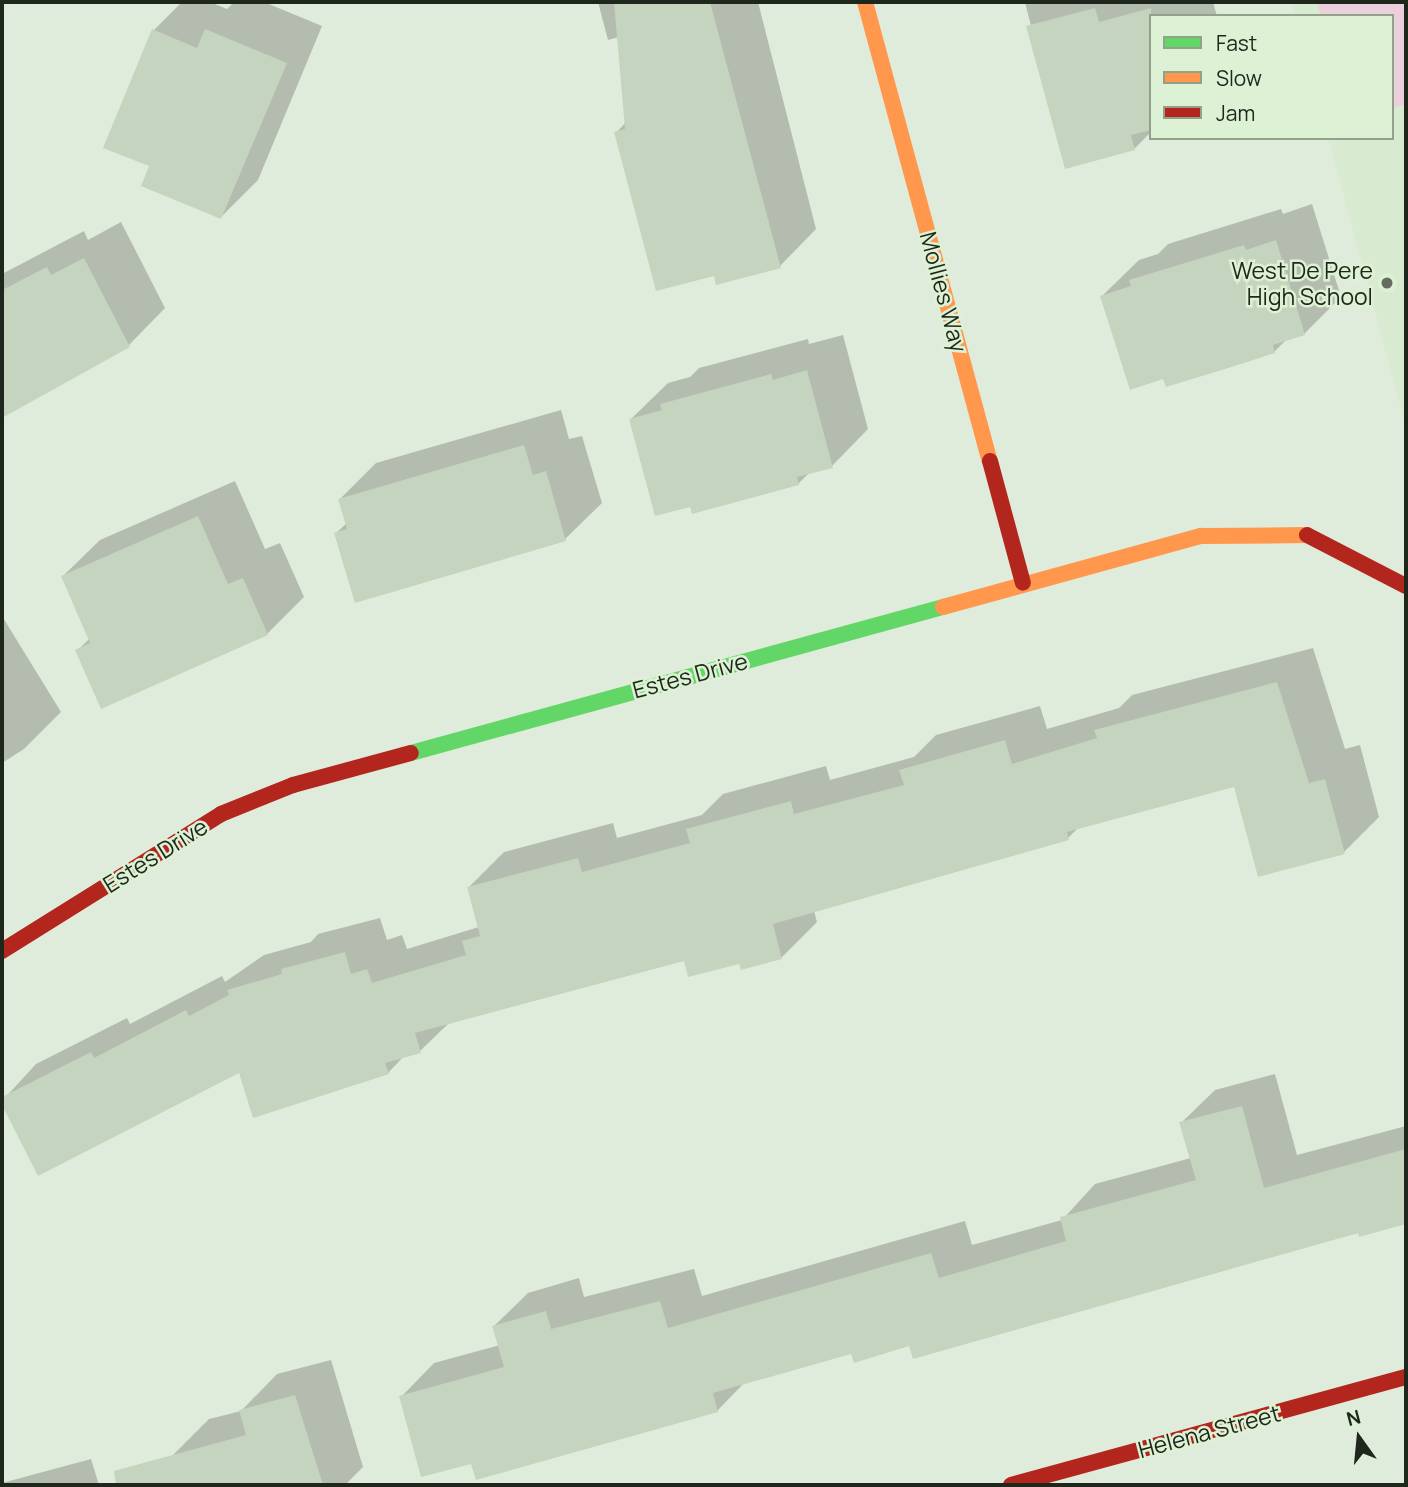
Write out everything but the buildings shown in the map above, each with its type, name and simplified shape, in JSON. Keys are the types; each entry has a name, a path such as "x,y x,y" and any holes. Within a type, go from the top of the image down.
{"street":[{"name":"Mollies Way","path":"864,2 1023,583"},
{"name":"Estes Drive","path":"2,951 221,814 293,785 1201,536 1303,533 1406,586"},
{"name":"Helena Street","path":"1011,1485 1406,1377"}],"shaded area":[{"name":"West De Pere High School","path":"1291,2 1406,2 1406,428 1329,140 1394,140 1394,14 1294,14"},
{"path":"1317,2 1406,2 1406,104 1394,107 1394,14 1320,14"}],"traffic: fast":[{"path":"411,753 943,607"}],"traffic: slow":[{"path":"865,2 990,461"},
{"path":"943,607 1201,536 1307,535"}],"traffic: jam":[{"path":"990,461 1023,583"},
{"path":"1307,535 1406,586"},
{"path":"2,951 221,814 293,785 411,753"},
{"path":"1011,1485 1406,1377"}],"place":[{"name":"West De Pere High School","path":"1387,283"}]}
